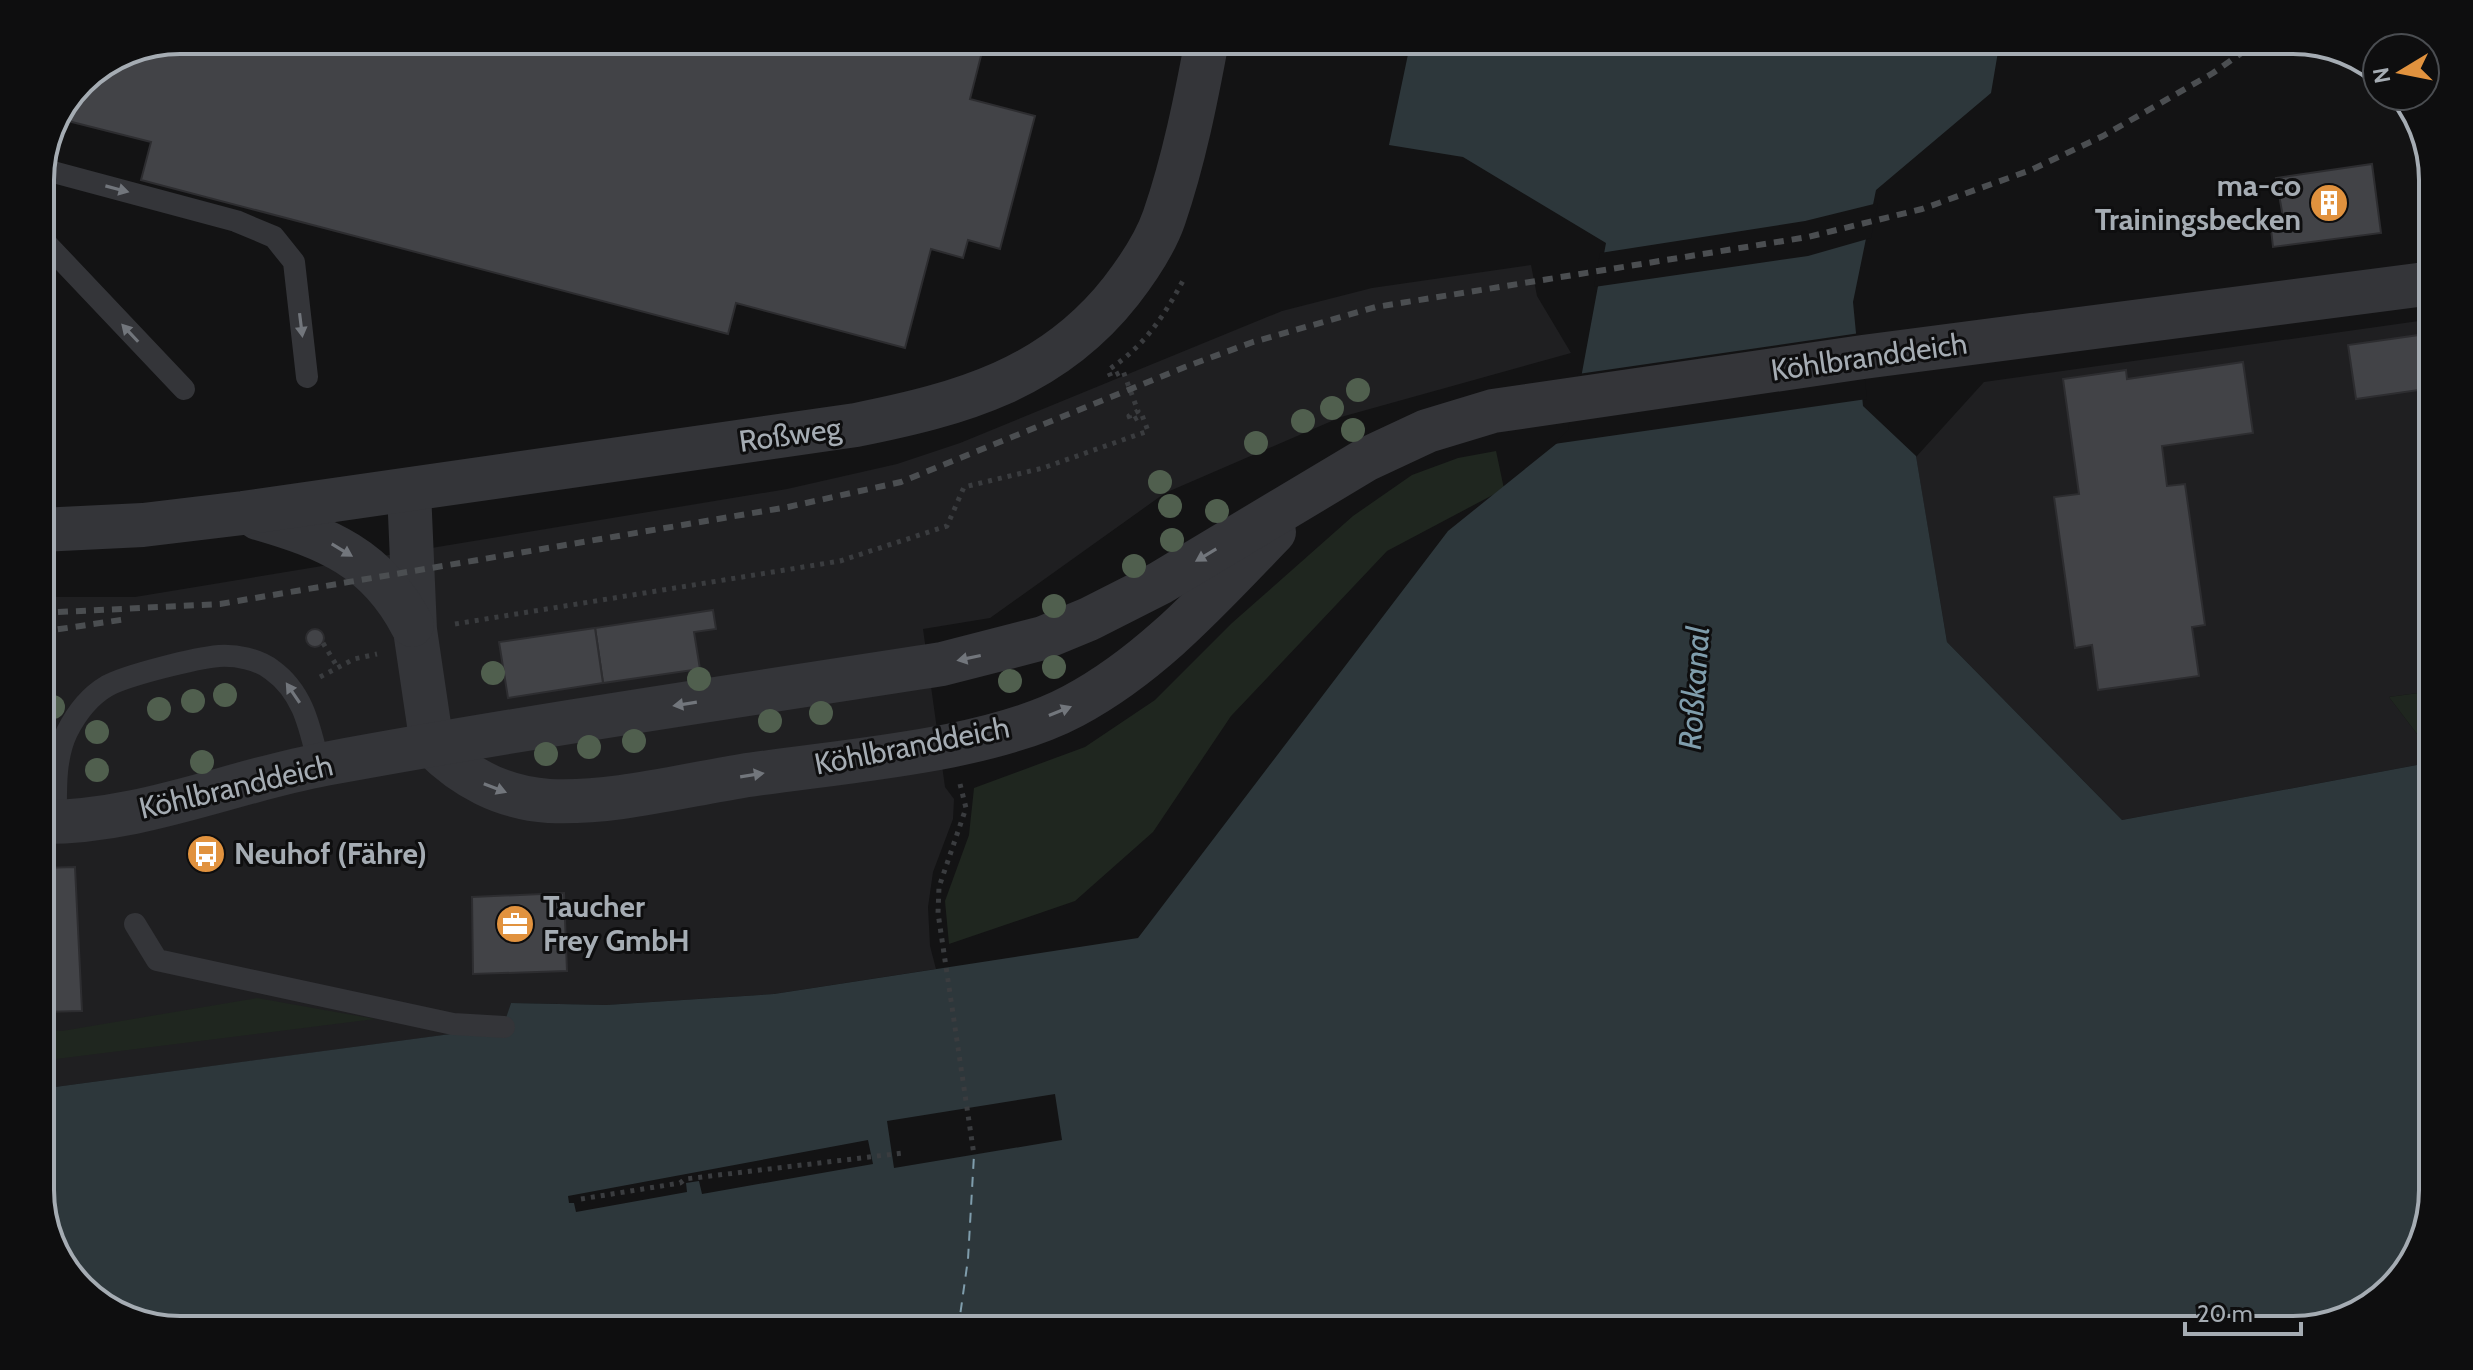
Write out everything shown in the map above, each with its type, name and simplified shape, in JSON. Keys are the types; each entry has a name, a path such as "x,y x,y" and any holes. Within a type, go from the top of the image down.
{"street":[{"name":"Roßweg","path":"54,529 143,525 243,513 856,425 925,411 1026,373 1076,339 1108,307 1140,266 1163,220 1204,54"},
{"name":"Köhlbranddeich","path":"54,821 168,805 319,765 942,664 996,652 1089,619 1148,589 1367,459 1447,424 1493,411 1863,357 2419,285"},
{"name":"Köhlbranddeich","path":"432,745 452,766 479,782 511,794 549,801 617,796 992,735 1069,708 1121,678 1190,618 1320,485"},
{"path":"409,491 416,637 432,745"},
{"path":"243,513 305,532 347,552 382,579 416,637"}],"lane":[{"path":"54,172 236,221 274,237 294,262 307,377"},
{"path":"54,252 184,389"},
{"path":"54,789 66,733 86,703 108,686 219,656 246,658 269,668 292,687 307,717 319,765"},
{"path":"135,924 157,960 453,1024 504,1027"}],"path":[{"path":"292,687 354,659 416,637 840,561 947,526"},
{"path":"323,643 338,668"},
{"path":"954,743 966,808 939,887 942,944 974,1155"},
{"path":"581,1199 680,1183 685,1179 903,1153"}],"shaded area":[{"path":"1531,265 1537,296 1571,353 1341,417 1165,493 990,618 923,629 945,787 954,799 953,819 933,872 928,907 930,946 936,969 774,994 606,1005 511,1003 504,1027 54,1087 54,597 135,597 787,489 897,464 960,443 1282,311 1372,288"},
{"path":"2419,321 2419,693 2389,697 2419,737 2419,765 2122,820 1947,642 1916,457 1984,382"},
{"path":"1496,451 1504,489 1387,551 1231,716 1153,832 1075,901 949,944 945,901 969,835 974,788 1085,747 1155,700 1232,623 1353,516 1412,475 1458,458"},
{"path":"2419,693 2419,737 2389,697"},
{"path":"257,998 375,1019 54,1059 54,1030"}],"water":[{"name":"Roßkanal","path":"1408,54 1998,54 1991,93 1876,190 1853,302 1863,406 1916,456 1947,642 2122,820 2419,765 2418,1206 2402,1253 2370,1290 2325,1312 2293,1316 180,1316 148,1312 117,1299 80,1267 64,1238 54,1198 54,1087 503,1027 511,1003 606,1005 774,994 1138,938 1448,531 1571,432 1606,243 1463,157 1389,145"}],"pier":[{"path":"1878,203 1871,238 1808,256 1594,287 1600,253 1805,221"},
{"path":"1860,333 1867,399 1554,444 1568,430 1578,374"},
{"path":"1055,1094 1062,1140 894,1168 887,1121"},
{"path":"868,1140 873,1164 702,1194 699,1181 686,1183 687,1192 576,1212 574,1203 569,1203 568,1196"}],"building":[{"path":"180,54 981,54 970,99 1035,116 1000,249 968,240 963,258 931,249 905,348 736,303 728,334 141,180 151,142 69,121 97,85 117,71 140,61"},
{"name":"ma-co Trainingsbecken","path":"2372,164 2381,233 2273,247 2271,229 2285,228 2276,178"},
{"path":"2419,335 2419,390 2356,399 2348,345"},
{"path":"2243,362 2253,433 2162,446 2167,486 2185,484 2205,625 2192,627 2199,676 2098,690 2092,645 2075,648 2054,497 2079,494 2063,379 2126,370 2127,379"},
{"path":"713,610 716,629 694,632 700,669 603,683 595,628"},
{"path":"595,628 603,683 508,698 499,642"},
{"path":"315,629 324,638 315,647 306,638"},
{"path":"75,867 82,1011 54,1012 54,868"},
{"path":"564,893 567,971 473,974 472,897"}],"ferry route":[{"path":"960,1316 968,1259 974,1155"}],"railway":[{"path":"54,612 220,604 788,507 901,482 1185,367 1253,342 1376,307 1808,237 1922,209 2031,170 2103,136 2213,73 2240,54"},
{"path":"54,630 127,619"}],"place":[{"name":"ma-co Trainingsbecken","path":"2329,203"},
{"name":"Neuhof (Fähre)","path":"206,854"},
{"name":"Taucher Frey GmbH","path":"515,924"}]}
